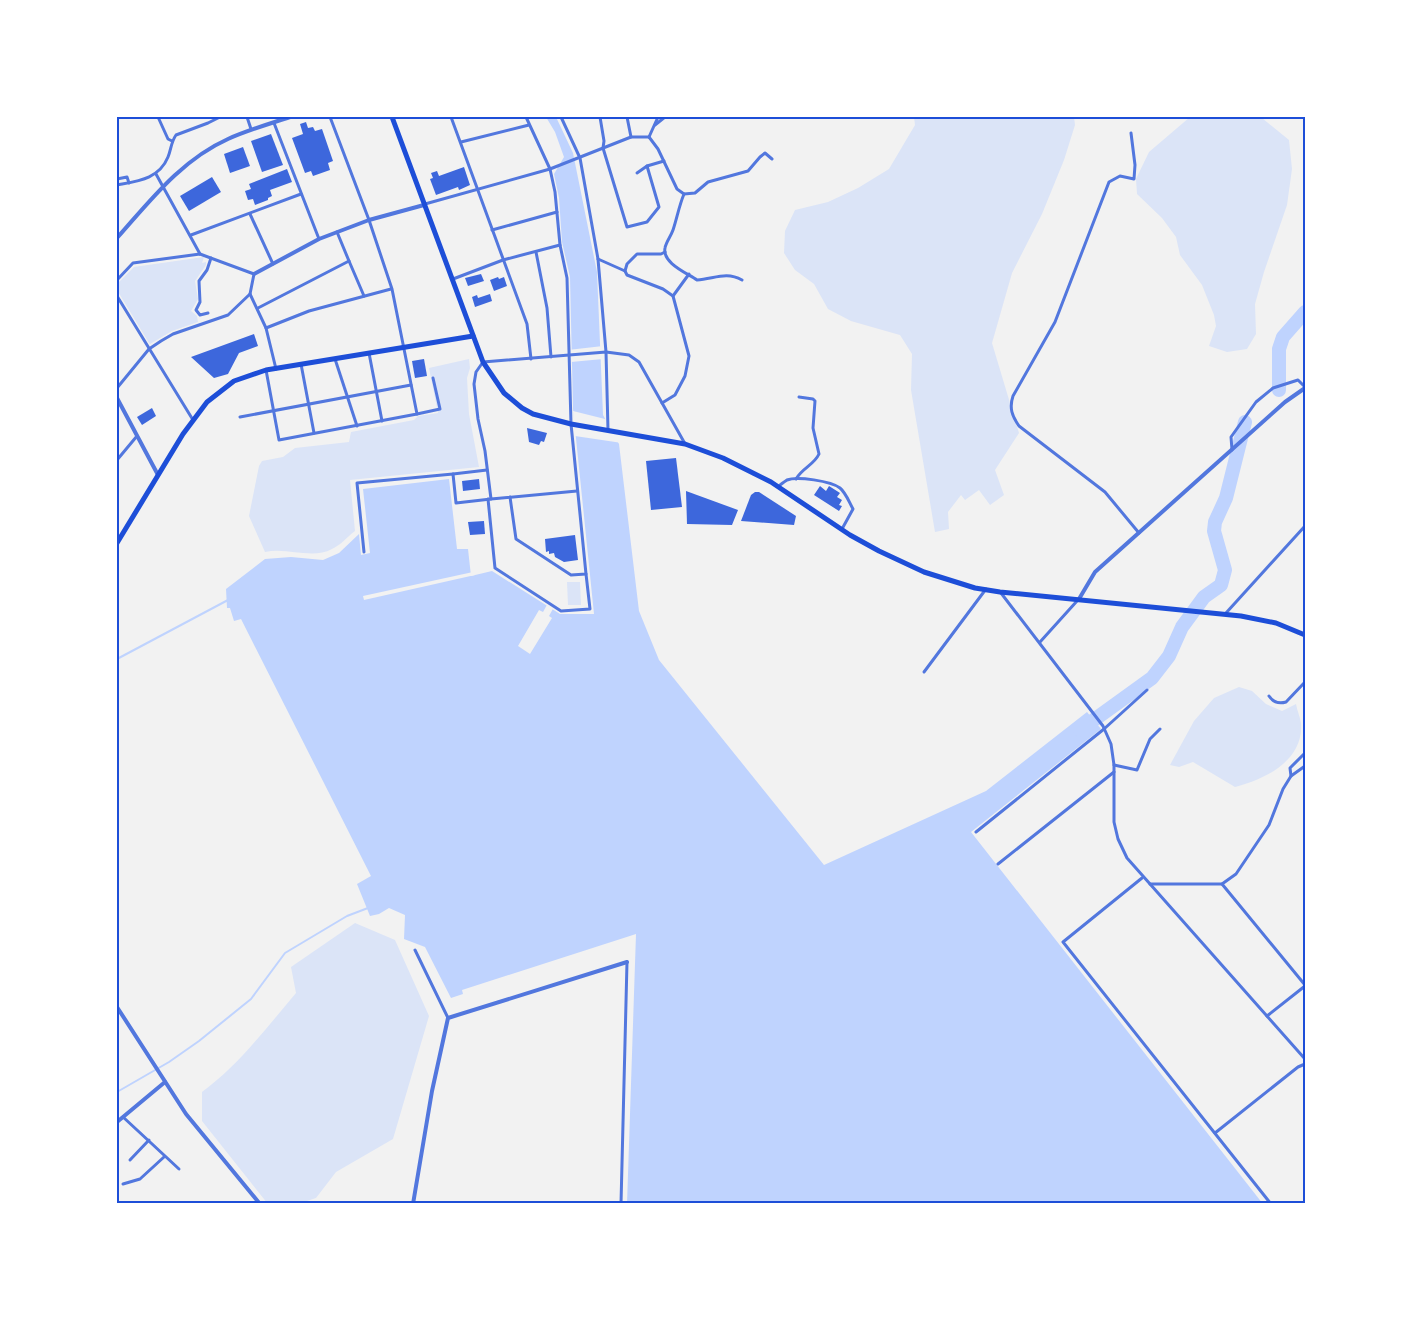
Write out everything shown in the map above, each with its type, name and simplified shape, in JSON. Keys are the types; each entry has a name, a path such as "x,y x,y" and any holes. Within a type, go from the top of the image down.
{"highway":[{"path":"392,117 483,362 504,393 522,408 533,414 571,424 685,444 723,458 778,487 879,551 915,568 975,588 1204,612 1276,624 1305,635"},
{"path":"117,543 193,420 207,402 223,388 242,378 266,370 473,336"}],"street":[{"path":"158,117 168,139 172,141"},
{"path":"117,186 156,174 165,165 176,135 220,117"},
{"path":"247,117 252,130"},
{"path":"117,238 162,186 205,151 228,139 290,117"},
{"path":"330,117 392,289 417,414"},
{"path":"451,117 526,324 531,359"},
{"path":"525,117 550,169 560,245 567,278 569,356 571,424 590,609 561,611 495,568 487,470 474,384 476,372 483,362 569,356 606,352 634,357 685,444"},
{"path":"561,117 579,158 598,259 606,352 608,430"},
{"path":"600,117 603,148 627,227 647,222 659,207 647,166"},
{"path":"627,117 631,137"},
{"path":"649,136 658,117"},
{"path":"655,125 665,117"},
{"path":"274,123 319,239"},
{"path":"460,142 529,125"},
{"path":"1131,133 1135,165 1134,180 1120,176 1109,182 1055,322 1010,404 1013,418 1019,426 1105,492 1138,533"},
{"path":"117,280 133,263 200,254 254,274 319,239 369,220 550,169 631,137 649,136"},
{"path":"649,136 658,149 677,189 684,194 695,193 708,182 748,171 765,153 772,159"},
{"path":"637,173 647,166 663,161"},
{"path":"156,174 200,254"},
{"path":"117,179 127,177 129,183"},
{"path":"191,235 301,194"},
{"path":"684,194 679,203 674,227 665,245 665,252 674,266 697,280 725,275 742,280"},
{"path":"492,230 557,212"},
{"path":"250,214 273,264"},
{"path":"337,232 364,296"},
{"path":"452,279 503,260 560,245"},
{"path":"535,252 548,308 550,357"},
{"path":"624,272 627,264 637,254 665,252"},
{"path":"208,313 200,315 196,310 200,302 199,281 207,270 211,258"},
{"path":"598,259 627,275 663,289 673,296 688,364 675,395 662,403"},
{"path":"258,308 349,261"},
{"path":"117,388 149,350 173,334 228,315 250,294 254,274"},
{"path":"673,296 689,274"},
{"path":"266,328 309,311 392,289"},
{"path":"250,294 266,328 276,369"},
{"path":"117,296 193,420"},
{"path":"369,353 382,421"},
{"path":"334,358 357,426"},
{"path":"301,364 314,433"},
{"path":"266,370 279,440 440,409 433,378"},
{"path":"1040,642 1079,599 1095,572 1232,450 1254,429 1305,387 1298,380 1273,388 1256,402 1231,437 1232,450"},
{"path":"240,417 411,385"},
{"path":"796,479 801,470 814,461 819,454 813,428 815,401 799,397"},
{"path":"117,398 158,475"},
{"path":"117,460 137,435"},
{"path":"364,552 357,483 487,470"},
{"path":"453,474 456,503 577,491"},
{"path":"778,487 787,480 796,479 835,485 844,492 853,509 842,529"},
{"path":"510,497 516,539 571,575 586,574"},
{"path":"1224,615 1305,526"},
{"path":"924,672 986,589"},
{"path":"1000,591 1103,727 1111,744 1114,765 1114,822 1118,839 1127,858 1142,878 1305,1059"},
{"path":"1269,696 1280,703 1286,702 1305,682"},
{"path":"976,832 1148,690"},
{"path":"1114,765 1137,770 1150,739 1160,729"},
{"path":"1291,776 1290,768 1305,753"},
{"path":"1148,884 1222,884 1236,874 1269,825 1282,789 1291,776 1305,766"},
{"path":"998,864 1114,772"},
{"path":"1142,878 1063,942 1271,1204"},
{"path":"1222,884 1305,986 1267,1016"},
{"path":"413,1204 432,1091 448,1018 415,951"},
{"path":"448,1018 627,962 621,1204"},
{"path":"117,1007 186,1114 260,1204"},
{"path":"1215,1134 1298,1067 1305,1064"},
{"path":"117,1122 165,1082"},
{"path":"123,1117 179,1169"},
{"path":"130,1160 149,1140"},
{"path":"123,1184 140,1179 164,1157"}],"shaded area":[{"path":"914,117 1074,117 1075,125 1064,160 1042,214 1012,273 992,343 1019,433 995,470 1004,495 990,505 979,490 965,500 961,495 948,512 949,529 935,532 911,390 912,354 900,335 851,321 828,309 814,284 795,270 784,253 785,231 795,210 828,202 858,188 889,169 915,125"},
{"path":"1190,117 1262,118 1289,140 1292,169 1287,205 1255,304 1256,334 1247,349 1227,352 1209,346 1216,326 1202,285 1180,255 1176,237 1162,218 1137,194 1136,179 1149,152"},
{"path":"204,257 202,263 206,262 206,265 195,281 198,299 191,311 197,316 198,322 172,331 150,344 117,290 118,283 134,267"},
{"path":"469,359 470,368 467,378 469,414 479,467 350,480 355,531 341,543 332,549 316,553 265,552 249,516 262,461 283,457 295,448 349,442 351,432 438,413 429,368"},
{"path":"567,582 580,582 581,605 568,605"},
{"path":"1239,687 1252,691 1266,704 1282,711 1296,704 1301,723 1300,736 1289,758 1270,773 1235,787 1193,762 1179,767 1170,765 1194,721 1214,698"},
{"path":"355,923 395,940 429,1016 393,1139 336,1172 316,1198 298,1204 268,1204 202,1121 202,1092 240,1058 296,993 291,967"}],"water":[{"path":"546,117 556,117 573,153 597,272 603,415 619,444 639,611 659,660 824,865 986,791 1087,712 1101,729 971,832 1263,1204 627,1204 636,934 462,990 463,994 451,998 425,947 404,939 405,915 389,908 370,916 357,884 371,876 241,619 234,621 230,608 227,608 226,589 265,559 291,557 323,560 339,553 359,534 361,555 370,553 363,489 449,479 457,549 468,549 471,576 492,571 560,614 594,614 573,409 570,277 562,242 559,198 554,174 564,157 555,132"}],"pier":[{"path":"603,346 603,359 571,362 568,350"},
{"path":"573,411 609,420 622,443 575,436"},
{"path":"473,572 475,575 364,600 363,596"},
{"path":"548,603 554,607 549,616 552,618 530,654 518,646 539,610 543,612"}],"building":[{"path":"306,122 308,128 313,127 315,131 322,129 333,161 328,163 330,170 313,176 311,171 305,173 292,138 303,134 300,124"},
{"path":"271,134 283,165 262,172 251,141"},
{"path":"243,147 250,166 230,173 224,154"},
{"path":"464,167 470,185 436,195 430,179 433,178 431,173 437,171 439,176"},
{"path":"287,169 292,182 270,190 272,196 268,200 255,205 253,199 248,200 245,191 251,189 249,184"},
{"path":"212,177 221,192 189,211 180,196"},
{"path":"481,274 484,281 468,286 465,278"},
{"path":"498,277 499,279 504,277 507,286 494,291 490,280"},
{"path":"490,294 492,301 475,307 472,297 477,295 478,298"},
{"path":"254,334 258,346 239,353 228,374 214,378 191,357"},
{"path":"424,359 427,376 415,378 412,361"},
{"path":"152,408 156,416 142,425 137,417"},
{"path":"527,428 547,433 544,442 541,441 539,445 529,442"},
{"path":"676,458 682,507 651,510 646,461"},
{"path":"479,479 480,489 463,491 462,481"},
{"path":"820,486 826,491 829,486 840,493 837,497 842,500 839,511 814,495"},
{"path":"686,491 738,510 732,525 687,524"},
{"path":"759,492 796,516 794,525 741,521 751,495"},
{"path":"484,521 485,534 470,535 468,522"},
{"path":"575,535 578,560 564,562 555,557 554,553 546,552 545,539"}],"waterway":[{"path":"1279,390 1279,349 1283,337 1305,312"},
{"path":"1080,730 1152,678 1169,656 1182,627 1204,597 1221,585 1225,570 1214,531 1215,522 1226,498 1245,422"},
{"path":"117,659 228,600"},
{"path":"117,1092 169,1062 251,999 285,953 347,916 368,908"}]}
